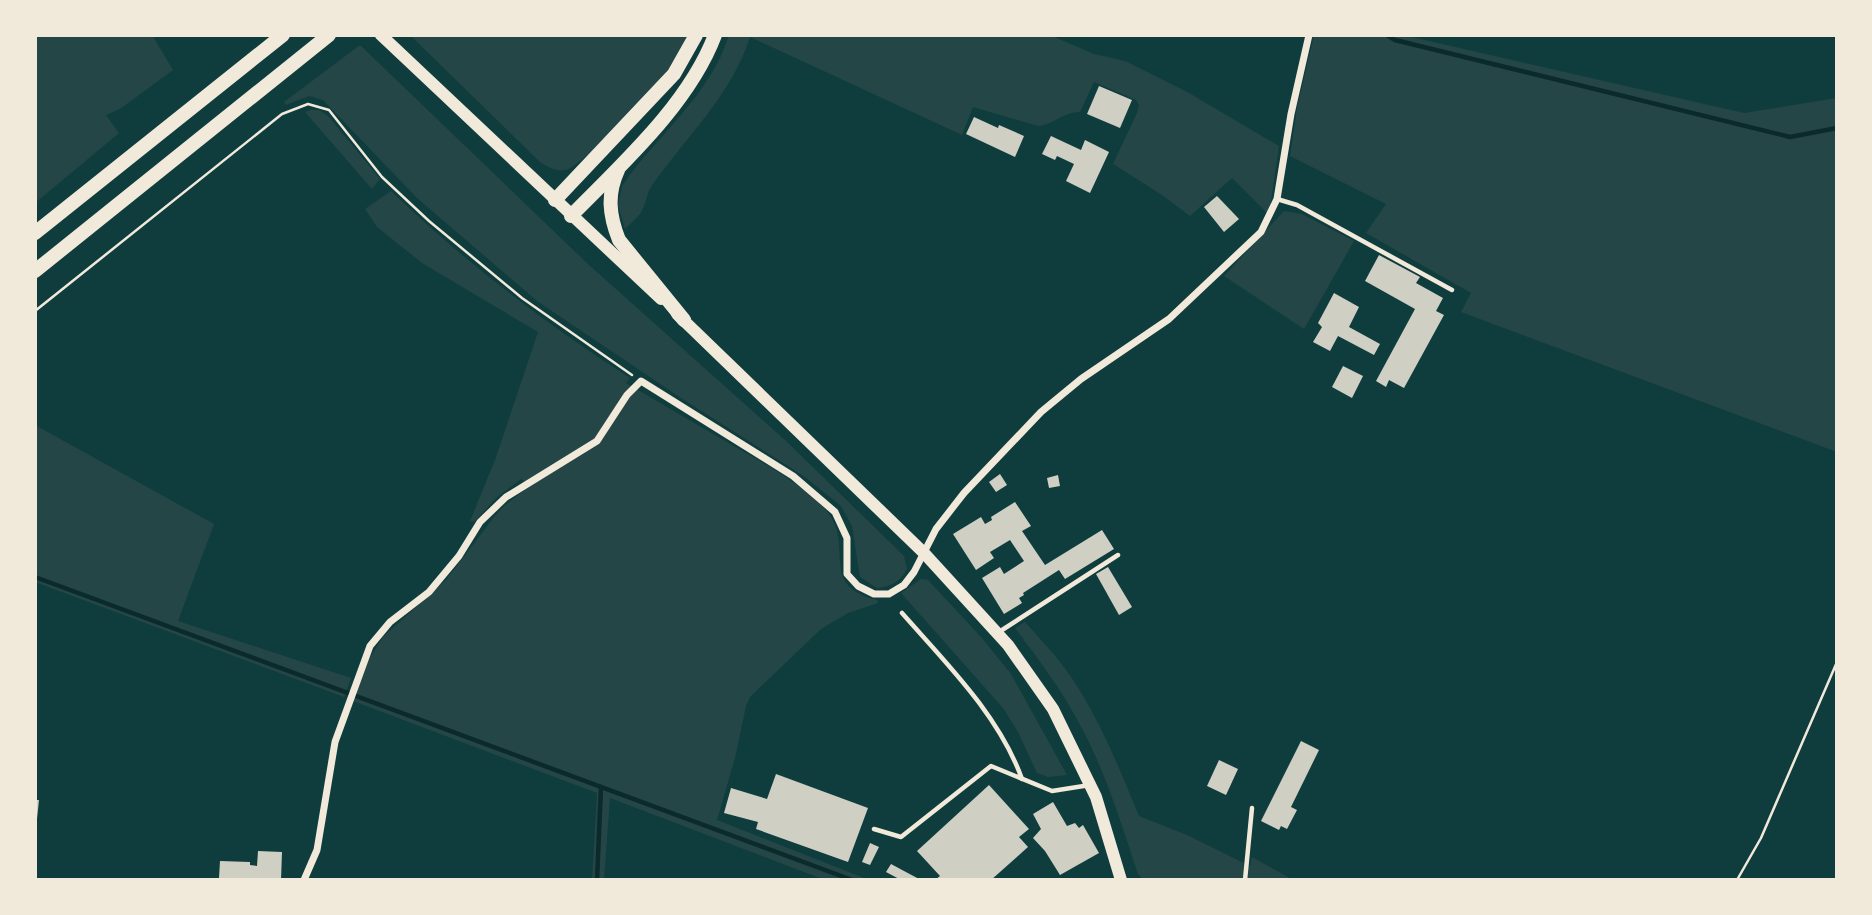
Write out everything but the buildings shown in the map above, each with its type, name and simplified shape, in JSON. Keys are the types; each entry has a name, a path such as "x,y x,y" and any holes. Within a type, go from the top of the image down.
{"highway":[{"path":"35,233 283,35"},
{"path":"35,271 329,35"},
{"path":"555,200 674,74 696,35"},
{"path":"571,216 620,165 689,84 715,35"},
{"path":"620,165 613,181 609,204 616,232 631,256 684,320"}],"main road":[{"path":"381,35 684,320 924,553 998,632 1053,709 1091,785 1121,880"}],"street":[{"path":"304,880 317,850 335,742 370,646 390,622 429,592 459,556 480,523 506,497 597,440 627,395 641,381 793,476 835,512 846,538 847,574 858,586 874,594 889,594 909,579 936,529 964,493 1041,412 1081,379 1169,319 1261,232 1278,199 1291,114 1309,35"}],"lane":[{"path":"1278,199 1297,205 1452,289"},
{"path":"998,632 1118,555"},
{"path":"902,613 966,687 1013,755 1022,779"},
{"path":"874,829 901,837 990,766 1052,791 1091,785"},
{"path":"1245,880 1252,808"}],"path":[{"path":"35,311 282,114 308,104 329,110 382,177 429,221 522,298 641,381"},
{"path":"1737,880 1761,838 1837,662"}],"shaded area":[{"path":"35,35 152,35 173,70 120,109 106,115 119,133 35,203"},
{"path":"410,35 689,35 674,64 639,104 588,154 575,165 563,170 552,169 540,162"},
{"path":"729,35 1052,36 1094,54 1125,61 1189,93 1279,146 1271,201 1267,213 1232,178 1190,216 1113,164 1139,105 1136,100 1094,82 1080,112 1038,126 973,107 962,135 750,37 742,58 720,96 653,184 640,214 625,229 618,205 622,186 696,96 720,57"},
{"path":"1314,35 1403,35 1744,113 1837,98 1837,452 1461,312 1471,293 1366,233 1386,204 1290,156 1297,108"},
{"path":"360,45 589,265 785,440 904,556 907,569 901,577 891,585 877,588 860,577 852,526 841,506 805,477 537,301 417,198 323,100 309,96 286,105 284,102"},
{"path":"319,110 328,116 380,179 372,189 305,112"},
{"path":"391,191 447,242 506,290 567,336 630,378 626,383 782,475 824,508 838,535 842,574 847,584 878,603 848,613 821,629 750,697 717,820 869,880 825,880 610,798 604,880 592,880 597,793 353,701 369,659 383,637 446,580 494,517 530,486 521,479 496,498 474,522 470,521 495,460 538,332 422,263 377,227 365,209"},
{"path":"1284,211 1302,214 1354,241 1304,329 1224,276"},
{"path":"35,425 214,524 178,621 351,678 344,697 35,582"},
{"path":"921,579 928,580 1011,674 1067,775 1048,777 1037,773 1018,732 1003,708 901,593"},
{"path":"1025,622 1064,667 1087,702 1139,816 1187,835 1250,866 1252,857 1293,880 1143,880 1138,874 1112,797 1088,741 1057,686 1015,628"}],"waterway":[{"path":"1387,35 1395,40 1790,137 1837,128"},
{"path":"35,577 852,880"},
{"path":"597,880 601,787"}]}
